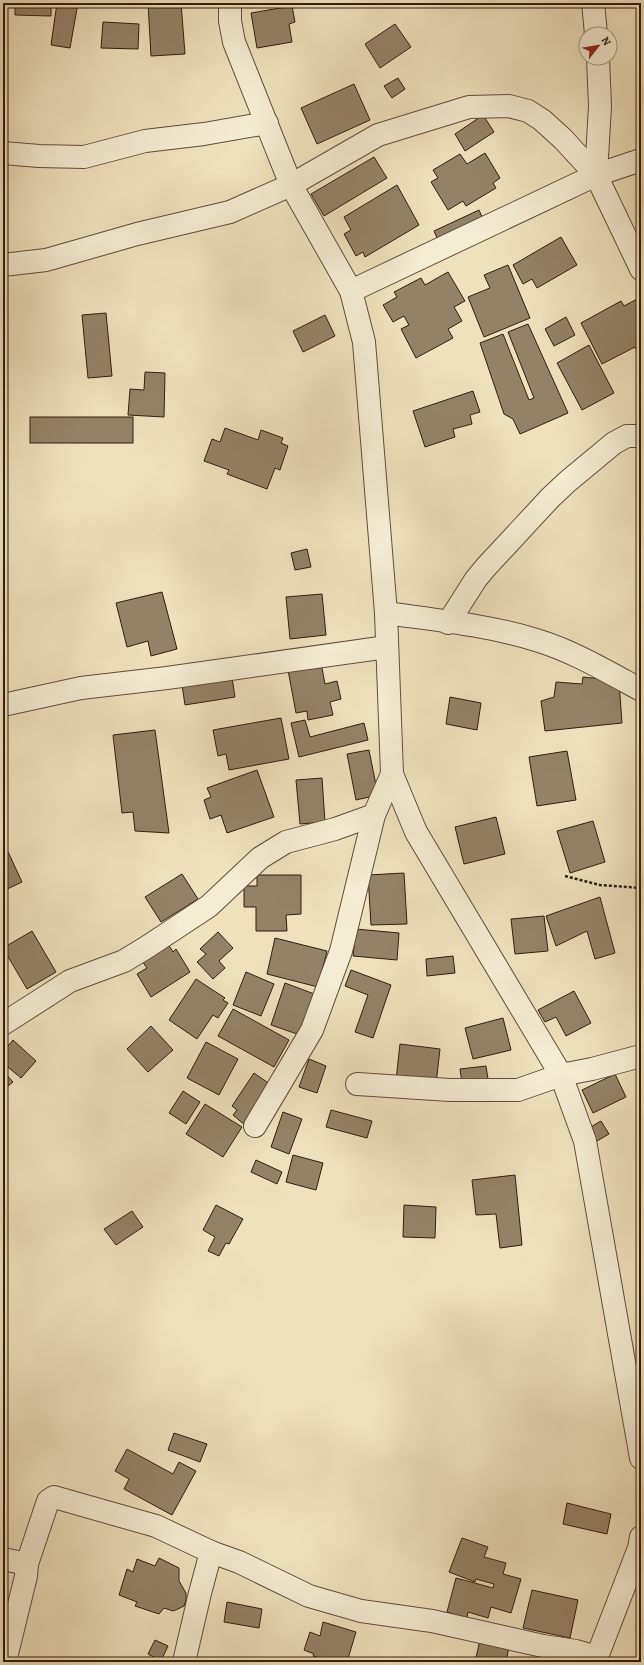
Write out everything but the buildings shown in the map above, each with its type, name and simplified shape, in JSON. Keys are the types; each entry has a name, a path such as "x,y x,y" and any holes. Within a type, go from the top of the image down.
{"street":[{"path":"230,3 230,21 234,42 291,185 350,291 364,342 386,613 392,774 416,832 561,1075 585,1141 641,1458"},
{"path":"593,3 595,26"},
{"path":"596,175 600,106 598,66"},
{"path":"3,265 46,260 137,234 230,212 291,185 378,135 469,107 509,106 528,111 542,120 563,139 596,175 641,269"},
{"path":"3,154 84,157 145,141 204,134 267,123"},
{"path":"350,291 596,175 641,160"},
{"path":"448,622 476,579 486,567 561,487 621,438 641,436"},
{"path":"386,613 498,630 537,640 594,664 641,690"},
{"path":"3,705 81,688 188,675 387,647"},
{"path":"255,1126 312,1030 341,951 374,815 392,774"},
{"path":"3,1024 70,981 124,961 147,947 209,906 260,858 286,842 335,829 374,815"},
{"path":"357,1084 450,1090 518,1090 561,1075 592,1069 641,1056"},
{"path":"5,1662 26,1576 27,1564 48,1501 54,1497 156,1526 211,1552 239,1562 309,1596 361,1611 432,1622 543,1646 576,1651 596,1659 639,1548 641,1537"},
{"path":"184,1662 211,1552"},
{"path":"3,1559 27,1564"}],"path":[{"path":"565,876 600,885 641,888"}]}
